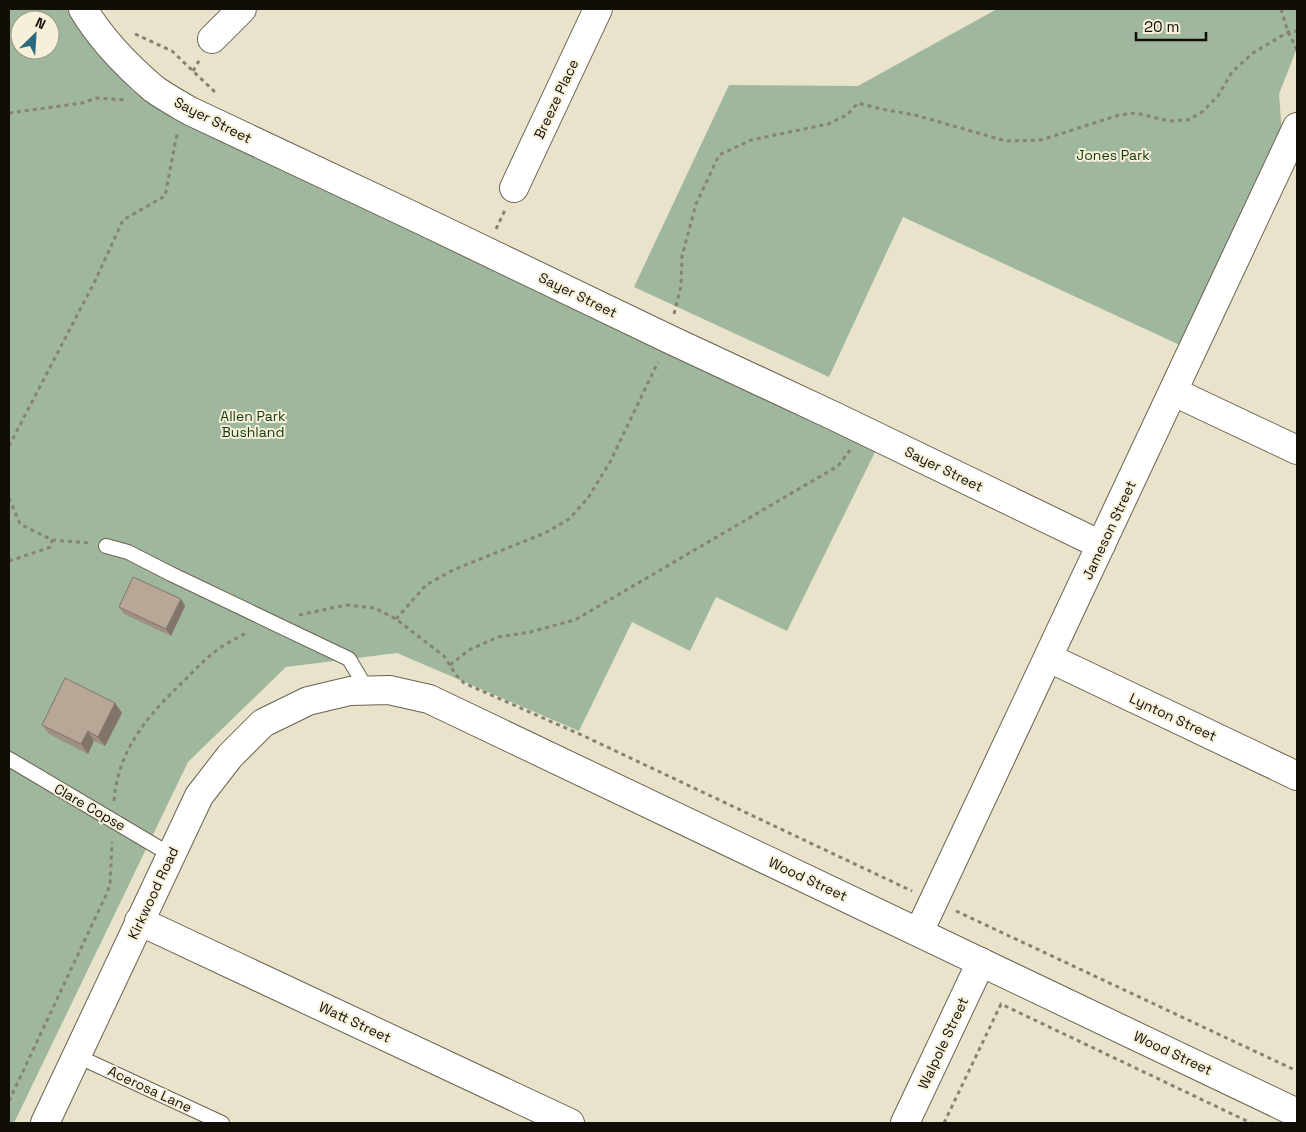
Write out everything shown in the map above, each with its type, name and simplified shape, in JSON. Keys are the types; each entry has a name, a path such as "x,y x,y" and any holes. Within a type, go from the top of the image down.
{"street":[{"name":"Sayer Street","path":"83,9 93,25 125,62 155,90 190,111 831,414 1101,545"},
{"path":"212,39 242,9"},
{"name":"Breeze Place","path":"514,188 598,9"},
{"name":"Jameson Street","path":"919,932 949,905 1048,658 1297,127"},
{"path":"1174,392 1297,450"},
{"name":"Lynton Street","path":"1048,658 1297,776"},
{"name":"Wood Street","path":"308,701 350,691 389,690 429,700 1297,1113"},
{"name":"Kirkwood Road","path":"45,1123 139,921 200,796 230,756 263,723 308,701"},
{"name":"Watt Street","path":"139,921 570,1123"},
{"name":"Walpole Street","path":"905,1123 982,962"}],"lane":[{"path":"106,546 128,552 349,659 368,691"},
{"name":"Clare Copse","path":"9,759 171,855"},
{"name":"Acerosa Lane","path":"77,1056 222,1123"}],"path":[{"path":"1281,9 1288,32 1297,50"},
{"path":"396,619 426,585 452,570 545,533 569,519 588,498 610,462 669,339 681,286 682,256 696,204 719,155 751,140 828,124 847,115 858,103 946,122 1006,141 1041,140 1136,113 1169,121 1188,120 1202,112 1218,96 1232,72 1253,52 1288,32 1297,31"},
{"path":"9,112 82,103 96,98 122,101 134,99"},
{"path":"9,446 95,281 123,220 165,196 178,127"},
{"path":"495,231 514,188"},
{"path":"450,665 468,650 498,637 530,632 575,620 838,466 851,448"},
{"path":"9,498 20,524 52,540 79,541 106,546"},
{"path":"9,561 51,547 52,540"},
{"path":"274,622 305,613 346,605 375,608 396,619 444,656 456,675 464,683 586,737 949,905 1297,1071"},
{"path":"944,1123 1001,1004 1252,1123"}],"green space":[{"name":"Allen Park Bushland","path":"9,9 72,9 97,52 133,91 188,123 760,395 875,452 787,631 716,597 690,651 632,622 579,731 397,653 286,667 188,762 14,1123 9,1123"},
{"name":"Jones Park","path":"997,9 1297,9 1297,48 1279,94 1282,134 1182,346 903,217 829,377 634,287 729,85 858,86"}],"building":[{"path":"133,577 181,599 166,629 119,607"},
{"path":"65,678 115,703 98,737 88,731 81,744 42,725"}]}
